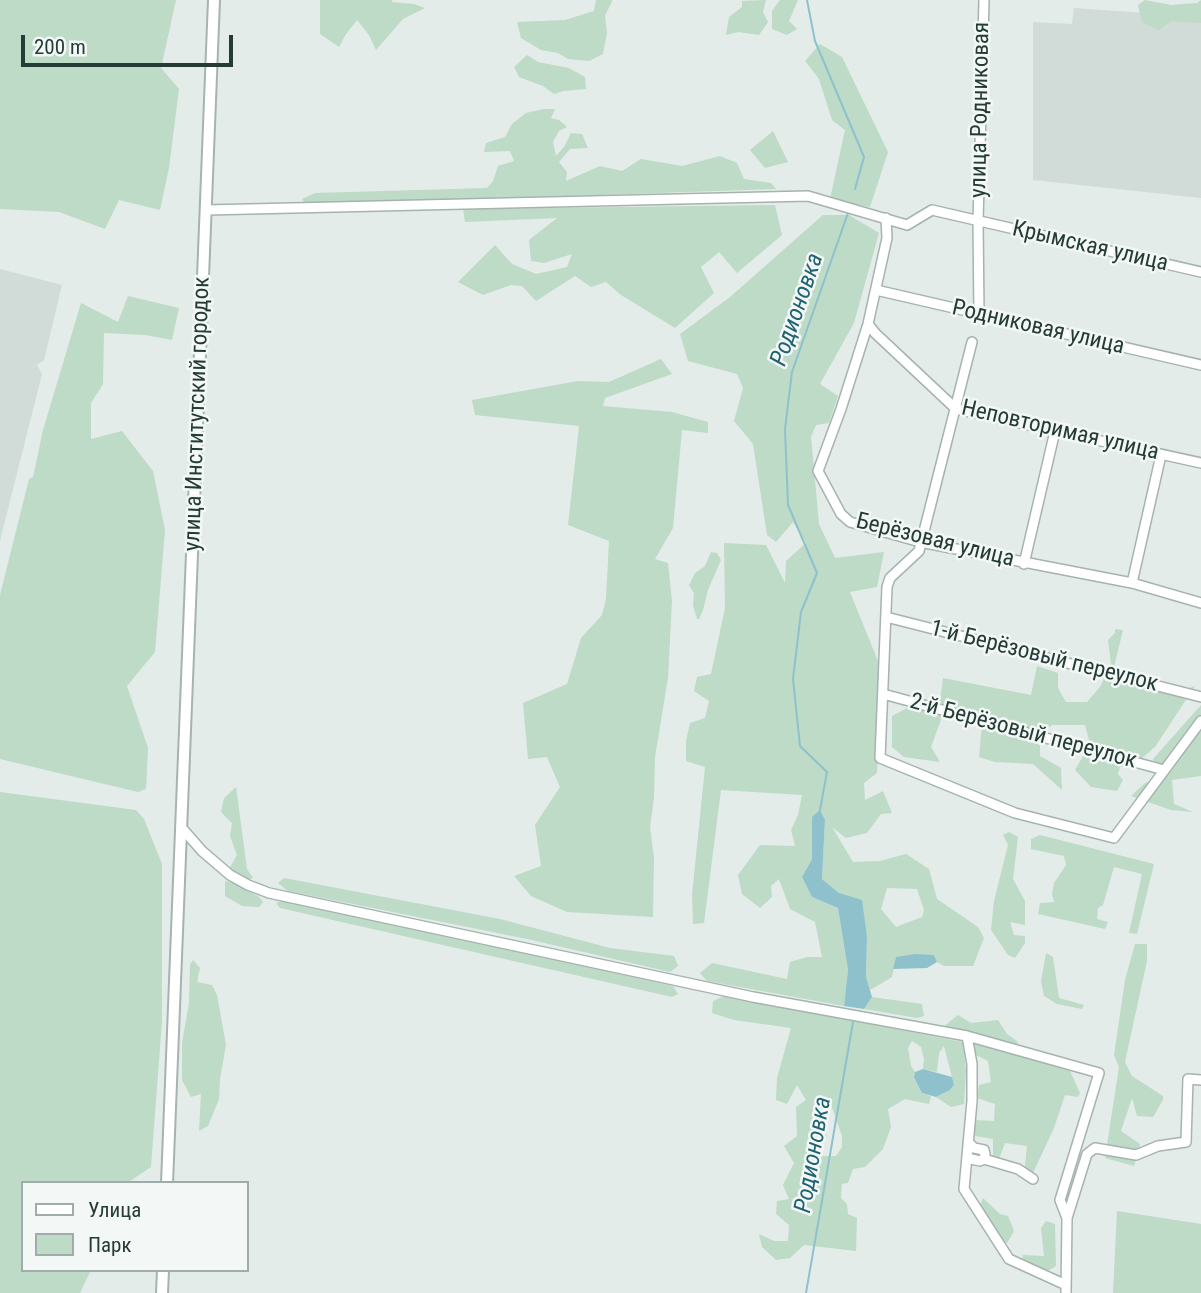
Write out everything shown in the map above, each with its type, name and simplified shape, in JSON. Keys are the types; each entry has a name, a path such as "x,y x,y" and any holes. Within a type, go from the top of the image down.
{"street":[{"name":"улица Институтский городок","path":"167,1181 214,0"},
{"name":"улица Родниковая","path":"979,314 978,221 984,0"},
{"name":"Крымская улица","path":"206,210 808,196 907,225 932,210 1201,272"},
{"name":"Берёзовая улица","path":"886,218 887,238 868,324 841,410 818,471 841,514 850,522 920,542 1132,583 1201,603"},
{"name":"Родниковая улица","path":"876,290 1201,365"},
{"name":"Неповторимая улица","path":"868,324 874,333 956,409 1201,463"},
{"path":"972,342 919,551 890,578 887,587 880,758 1015,813 1114,838 1201,721"},
{"path":"1024,564 1055,431"},
{"path":"1132,583 1161,455"},
{"name":"1-й Берёзовый переулок","path":"886,617 1201,698"},
{"name":"2-й Берёзовый переулок","path":"883,694 1164,769"},
{"path":"181,827 202,851 230,875 248,886 269,893 753,997 949,1033 1099,1073 1060,1200 1067,1218"},
{"path":"967,1037 972,1064 972,1101 964,1189 1009,1259 1066,1289"},
{"path":"1066,1289 1067,1218 1087,1154 1095,1148 1136,1155 1158,1146 1186,1142 1188,1079 1201,1080"},
{"path":"968,1142 974,1148 984,1150 984,1159"},
{"path":"967,1158 984,1159 1018,1169 1033,1179"},
{"path":"162,1293 163,1272"},
{"path":"1057,1293 1059,1289 1066,1289"}],"shaded area":[{"path":"1074,8 1201,17 1201,198 1033,180 1033,22 1072,24"},
{"path":"0,269 62,285 44,360 37,365 42,374 0,541"}],"green space":[{"path":"0,0 176,0 161,68 179,89 169,168 160,210 119,200 105,229 59,212 0,209"},
{"path":"320,0 392,0 425,8 403,19 376,50 369,35 357,20 339,47 320,34"},
{"path":"596,0 612,0 605,15 607,33 603,54 589,61 568,59 558,53 541,50 521,38 517,22 565,20 594,11"},
{"path":"766,0 763,12 768,22 759,35 738,32 726,35 729,17 742,7 742,1"},
{"path":"780,0 798,0 789,21 797,29 787,35 772,29 772,11"},
{"path":"1145,0 1171,5 1197,3 1201,0 1201,23 1171,21 1159,30 1142,22 1138,5"},
{"path":"820,44 842,57 888,152 870,207 830,199 845,130 832,120 819,79 805,61"},
{"path":"527,55 538,62 569,68 585,77 586,89 554,94 543,86 519,77 514,67"},
{"path":"555,109 551,118 559,120 567,127 559,131 553,142 556,156 571,133 582,134 588,148 570,149 559,162 567,172 566,181 600,166 622,171 641,159 682,166 720,156 737,163 744,179 771,183 776,189 306,205 302,199 315,193 487,188 493,181 498,166 514,161 510,151 484,152 486,143 505,137 512,124 526,113"},
{"path":"773,131 788,162 765,168 750,150"},
{"path":"775,205 782,235 737,273 719,252 701,267 714,293 675,328 621,295 606,282 591,287 575,276 536,301 522,286 511,285 483,295 458,282 495,245 512,264 536,274 567,267 572,254 544,263 531,261 529,240 557,218 465,222 463,209"},
{"path":"823,215 849,215 879,233 854,323 820,384 838,396 829,423 816,425 811,437 819,524 835,558 884,552 877,587 850,592 882,671 877,773 864,783 865,800 883,791 892,813 881,814 867,833 846,838 832,827 853,862 880,861 906,854 929,869 937,899 978,927 984,938 973,966 944,966 937,962 934,955 896,957 892,977 870,990 866,978 867,937 839,893 822,879 825,820 812,818 812,859 802,877 812,897 838,908 848,970 844,1006 707,981 700,973 712,963 787,979 790,962 807,957 822,957 815,922 790,909 779,879 771,886 772,897 760,908 742,894 738,875 760,845 795,846 791,830 798,815 802,795 721,790 704,923 693,924 692,895 705,767 686,761 686,741 690,723 705,718 709,701 694,691 697,677 711,674 725,608 724,543 766,545 785,583 786,561 806,543 793,522 776,542 767,535 753,444 734,421 743,388 737,374 688,361 680,334 730,297","holes":["887,888 917,889 924,910 922,917 896,927 881,909"]},
{"path":"128,296 179,308 172,340 145,335 104,333 103,384 91,403 91,439 122,431 153,471 165,530 155,652 127,686 148,748 146,789 138,792 0,759 0,595 29,479 33,477 43,430 81,303 118,322"},
{"path":"661,359 672,374 605,398 603,406 672,412 708,422 708,433 682,430 673,528 655,559 668,563 672,601 668,678 655,757 650,827 654,858 653,917 567,912 531,896 514,876 541,866 535,825 560,787 547,757 528,759 523,703 567,684 581,638 602,615 606,599 609,541 568,525 579,426 475,415 472,400 578,381 609,382"},
{"path":"711,552 717,553 721,560 703,610 697,619 693,605 694,593 689,585 695,573 705,566"},
{"path":"1115,629 1123,630 1112,675 1181,691 1195,686 1155,747 1135,764 1120,767 1118,774 1123,780 1117,791 1091,787 1075,770 1090,744 1085,725 1052,725 1040,735 1040,756 1061,768 1062,790 1033,764 995,762 979,757 982,724 943,714 931,747 940,762 904,757 892,747 892,716 911,706 937,709 943,678 1031,695 1037,666 1058,673 1058,688 1066,702 1087,702 1100,687 1111,664 1108,640 1115,633"},
{"path":"1201,705 1201,776 1172,780 1174,804 1193,812 1171,810 1131,796 1145,783 1161,777 1153,759"},
{"path":"236,787 247,869 253,878 247,880 229,869 237,855 230,836 232,823 221,812 224,798"},
{"path":"0,792 136,810 144,819 162,864 162,1021 151,1167 130,1181 21,1181 21,1272 90,1272 80,1293 0,1293"},
{"path":"1009,832 1018,837 1013,879 1025,901 1025,925 1010,922 1014,935 1025,936 1025,943 1015,958 1008,955 991,930 994,901 1008,845 1003,835"},
{"path":"1040,835 1154,864 1137,934 1129,933 1142,874 1114,867 1103,905 1098,908 1097,919 1108,922 1105,929 1038,914 1040,903 1054,902 1054,883 1066,865 1064,856 1031,849 1031,839"},
{"path":"284,878 500,919 610,948 674,956 678,966 670,972 527,939 288,891 278,883"},
{"path":"225,881 234,883 263,902 259,907 242,906 225,896"},
{"path":"287,899 673,986 678,994 672,997 280,908 276,903"},
{"path":"1135,944 1147,944 1147,961 1125,1062 1132,1076 1163,1096 1163,1100 1153,1117 1137,1116 1132,1098 1121,1131 1140,1144 1134,1166 1105,1158 1119,1067 1114,1055 1125,980"},
{"path":"1046,953 1053,957 1059,998 1084,1005 1082,1009 1057,1004 1044,996 1041,981"},
{"path":"193,960 200,968 197,982 212,985 217,995 226,1045 219,1099 208,1126 199,1131 201,1094 191,1097 182,1080 182,1043 189,1003 190,965"},
{"path":"724,996 963,1042 966,1071 964,1104 951,1107 936,1097 954,1085 944,1046 939,1053 937,1072 923,1069 921,1047 912,1041 908,1048 911,1066 915,1072 914,1079 922,1093 931,1096 929,1104 905,1099 888,1109 891,1127 883,1149 865,1167 853,1169 848,1183 842,1184 841,1198 847,1204 848,1214 857,1218 856,1251 804,1245 790,1258 776,1260 762,1247 759,1234 774,1241 788,1241 789,1225 776,1214 777,1201 789,1199 783,1185 794,1163 784,1146 797,1136 796,1107 806,1100 797,1085 787,1104 776,1100 777,1078 791,1028 734,1020 712,1013 713,1001","holes":["829,1099 842,1136 842,1147 836,1156 817,1156 817,1147 827,1136 816,1117"]},
{"path":"872,997 922,1004 924,1016 917,1018 864,1009"},
{"path":"958,1015 971,1023 998,1020 1007,1034 1017,1041 1023,1056 1070,1071 1080,1093 1078,1097 1065,1095 1054,1128 1032,1175 1024,1175 1027,1146 1005,1143 998,1162 993,1160 993,1139 975,1136 975,1120 994,1121 995,1104 977,1098 979,1085 991,1082 988,1061 972,1053 969,1033 943,1027"},
{"path":"983,1198 1000,1214 1008,1216 1014,1231 1007,1243 1000,1238 980,1206"},
{"path":"1117,1211 1201,1224 1201,1293 1113,1293"},
{"path":"1046,1221 1055,1224 1056,1266 1048,1271 1022,1260 1023,1255 1044,1256 1041,1228"}],"water":[{"path":"820,810 825,820 822,879 839,893 862,900 867,937 866,977 872,997 864,1009 844,1006 848,970 838,908 812,897 802,877 812,859 812,817"},
{"path":"934,955 937,962 927,968 893,969 896,957"},
{"path":"923,1069 952,1077 954,1085 936,1097 922,1093 914,1078 915,1072"}],"waterway":[{"name":"Родионовка","path":"807,0 815,41 864,157 855,189"},
{"name":"Родионовка","path":"820,810 827,772 800,746 793,679 801,612 817,573 788,505 785,429 792,372 848,213"},
{"name":"Родионовка","path":"806,1293 853,1022"}]}
